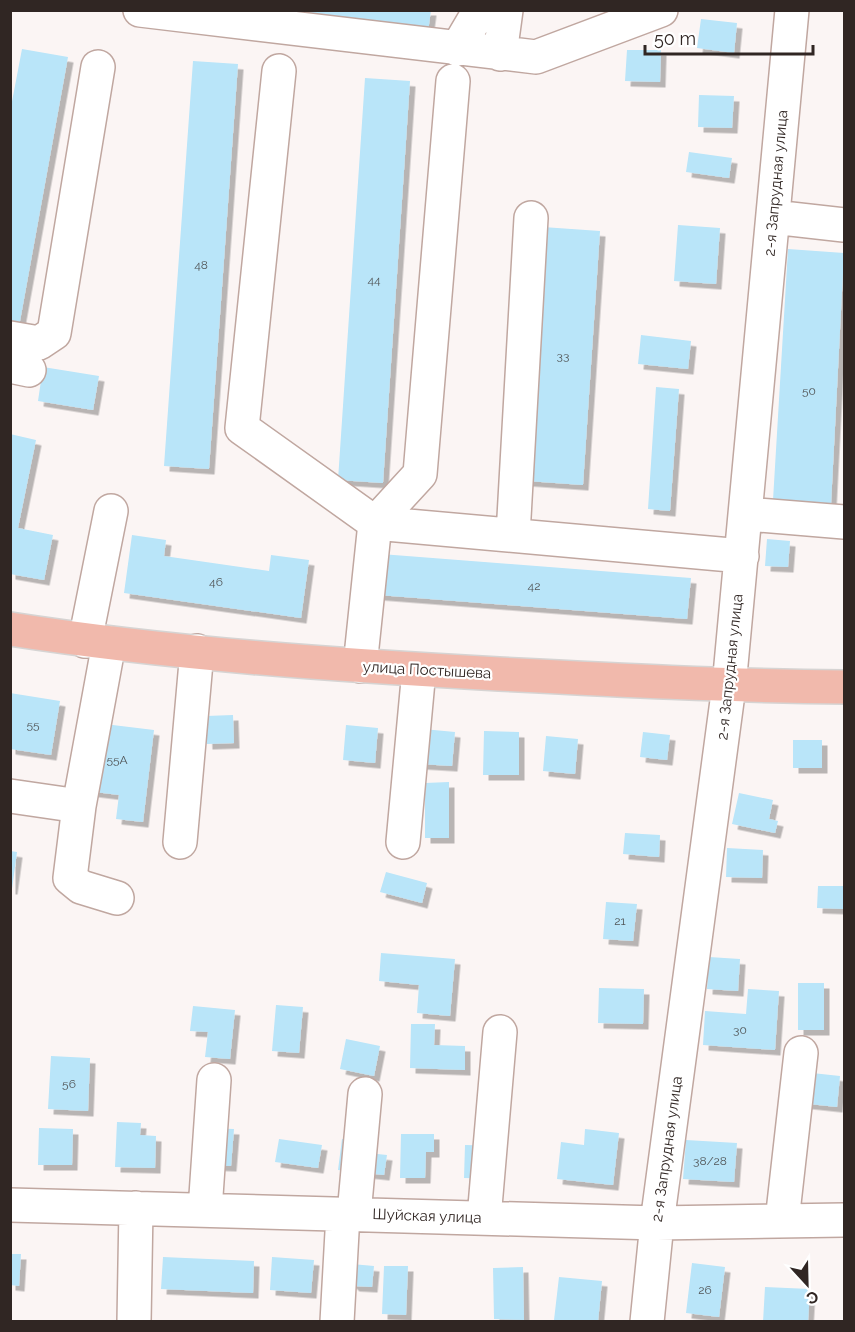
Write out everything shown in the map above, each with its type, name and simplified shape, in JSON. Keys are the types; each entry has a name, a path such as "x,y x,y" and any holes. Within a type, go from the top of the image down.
{"main road":[{"name":"улица Постышева","path":"10,629 97,642 360,666 729,686 844,687"}],"street":[{"path":"140,10 455,65 501,54 536,57 661,10"},
{"path":"360,666 375,523 420,474 455,65 480,10"},
{"path":"501,54 506,10"},
{"name":"2-я Запрудная улица","path":"647,1322 657,1223 729,686 792,10"},
{"path":"10,338 39,343 54,333 98,67"},
{"path":"279,71 242,428 375,523 742,556"},
{"path":"773,217 844,225"},
{"path":"513,535 531,218"},
{"path":"111,511 69,878 81,887 117,897"},
{"path":"746,514 844,522"},
{"path":"180,842 197,651"},
{"path":"404,842 419,670"},
{"path":"10,796 79,806"},
{"path":"484,1218 500,1032"},
{"path":"782,1221 801,1053"},
{"path":"205,1210 214,1080"},
{"path":"337,1322 348,1214 365,1094"},
{"name":"Шуйская улица","path":"10,1205 657,1223 844,1220"},
{"path":"134,1322 136,1208"}],"building":[{"path":"265,10 431,10 428,32"},
{"path":"701,19 737,23 734,53 697,48"},
{"path":"22,49 68,57 18,332 10,330 10,112"},
{"path":"627,50 661,50 660,82 625,81"},
{"path":"193,61 238,64 209,469 164,466"},
{"path":"365,78 410,81 383,483 338,480"},
{"path":"699,95 734,96 732,128 698,127"},
{"path":"689,152 732,158 729,178 686,172"},
{"path":"678,225 720,228 716,284 674,281"},
{"path":"543,227 600,231 583,485 527,481"},
{"path":"788,249 844,253 831,504 773,500"},
{"path":"641,335 691,341 688,369 638,364"},
{"path":"43,367 99,376 93,410 38,401"},
{"path":"656,387 679,389 670,511 648,509"},
{"path":"10,434 36,440 18,528 53,535 44,580 10,574"},
{"path":"132,535 166,540 164,556 269,571 271,555 309,560 301,618 124,593"},
{"path":"767,539 790,541 788,567 765,566"},
{"path":"381,554 691,578 687,619 378,595"},
{"path":"10,693 60,701 51,755 10,749"},
{"path":"233,715 234,743 207,744 206,716"},
{"path":"88,722 154,730 143,822 116,819 119,795 79,790"},
{"path":"346,725 378,728 375,763 343,760"},
{"path":"423,729 455,732 452,766 420,764"},
{"path":"484,731 519,732 519,775 483,775"},
{"path":"643,732 670,735 667,760 640,757"},
{"path":"546,736 578,739 575,774 543,771"},
{"path":"793,740 822,740 822,768 793,768"},
{"path":"449,782 449,838 425,838 425,783"},
{"path":"739,793 773,800 769,819 778,821 775,833 732,824"},
{"path":"625,833 660,835 659,857 623,854"},
{"path":"727,848 763,850 762,878 726,877"},
{"path":"10,851 17,852 12,889 10,889"},
{"path":"386,872 427,883 422,903 380,892"},
{"path":"818,886 844,886 844,909 817,908"},
{"path":"606,902 637,904 633,941 603,939"},
{"path":"381,953 455,959 450,1016 417,1013 419,985 379,981"},
{"path":"709,957 740,959 738,991 707,989"},
{"path":"798,983 824,983 824,1030 798,1030"},
{"path":"599,988 644,989 643,1024 598,1023"},
{"path":"748,989 779,991 775,1050 703,1045 705,1011 746,1014"},
{"path":"276,1005 303,1007 299,1053 272,1051"},
{"path":"193,1006 235,1010 230,1059 205,1057 208,1032 190,1031"},
{"path":"411,1024 435,1024 434,1045 465,1046 465,1070 410,1068"},
{"path":"346,1039 380,1046 374,1076 340,1069"},
{"path":"51,1056 90,1058 88,1111 48,1109"},
{"path":"803,1072 840,1076 837,1107 800,1103"},
{"path":"117,1122 141,1123 140,1135 156,1136 155,1168 115,1167"},
{"path":"39,1128 73,1129 72,1165 38,1165"},
{"path":"206,1128 234,1129 231,1166 204,1165"},
{"path":"585,1129 619,1133 613,1185 557,1179 561,1142 584,1145"},
{"path":"401,1134 434,1134 434,1152 426,1152 425,1178 400,1178"},
{"path":"279,1139 322,1145 318,1168 275,1162"},
{"path":"342,1139 369,1142 368,1153 387,1155 384,1175 338,1170"},
{"path":"686,1140 737,1143 734,1182 683,1179"},
{"path":"465,1145 499,1146 498,1179 464,1178"},
{"path":"10,1254 21,1254 19,1286 10,1285"},
{"path":"163,1257 254,1261 253,1293 161,1289"},
{"path":"272,1257 314,1260 311,1293 270,1290"},
{"path":"330,1262 374,1266 372,1287 354,1286"},
{"path":"692,1263 725,1267 719,1317 686,1313"},
{"path":"384,1266 408,1266 406,1315 382,1314"},
{"path":"523,1267 524,1320 494,1319 493,1268"},
{"path":"559,1277 602,1281 598,1322 554,1320"},
{"path":"765,1287 810,1289 808,1322 763,1322"}]}
